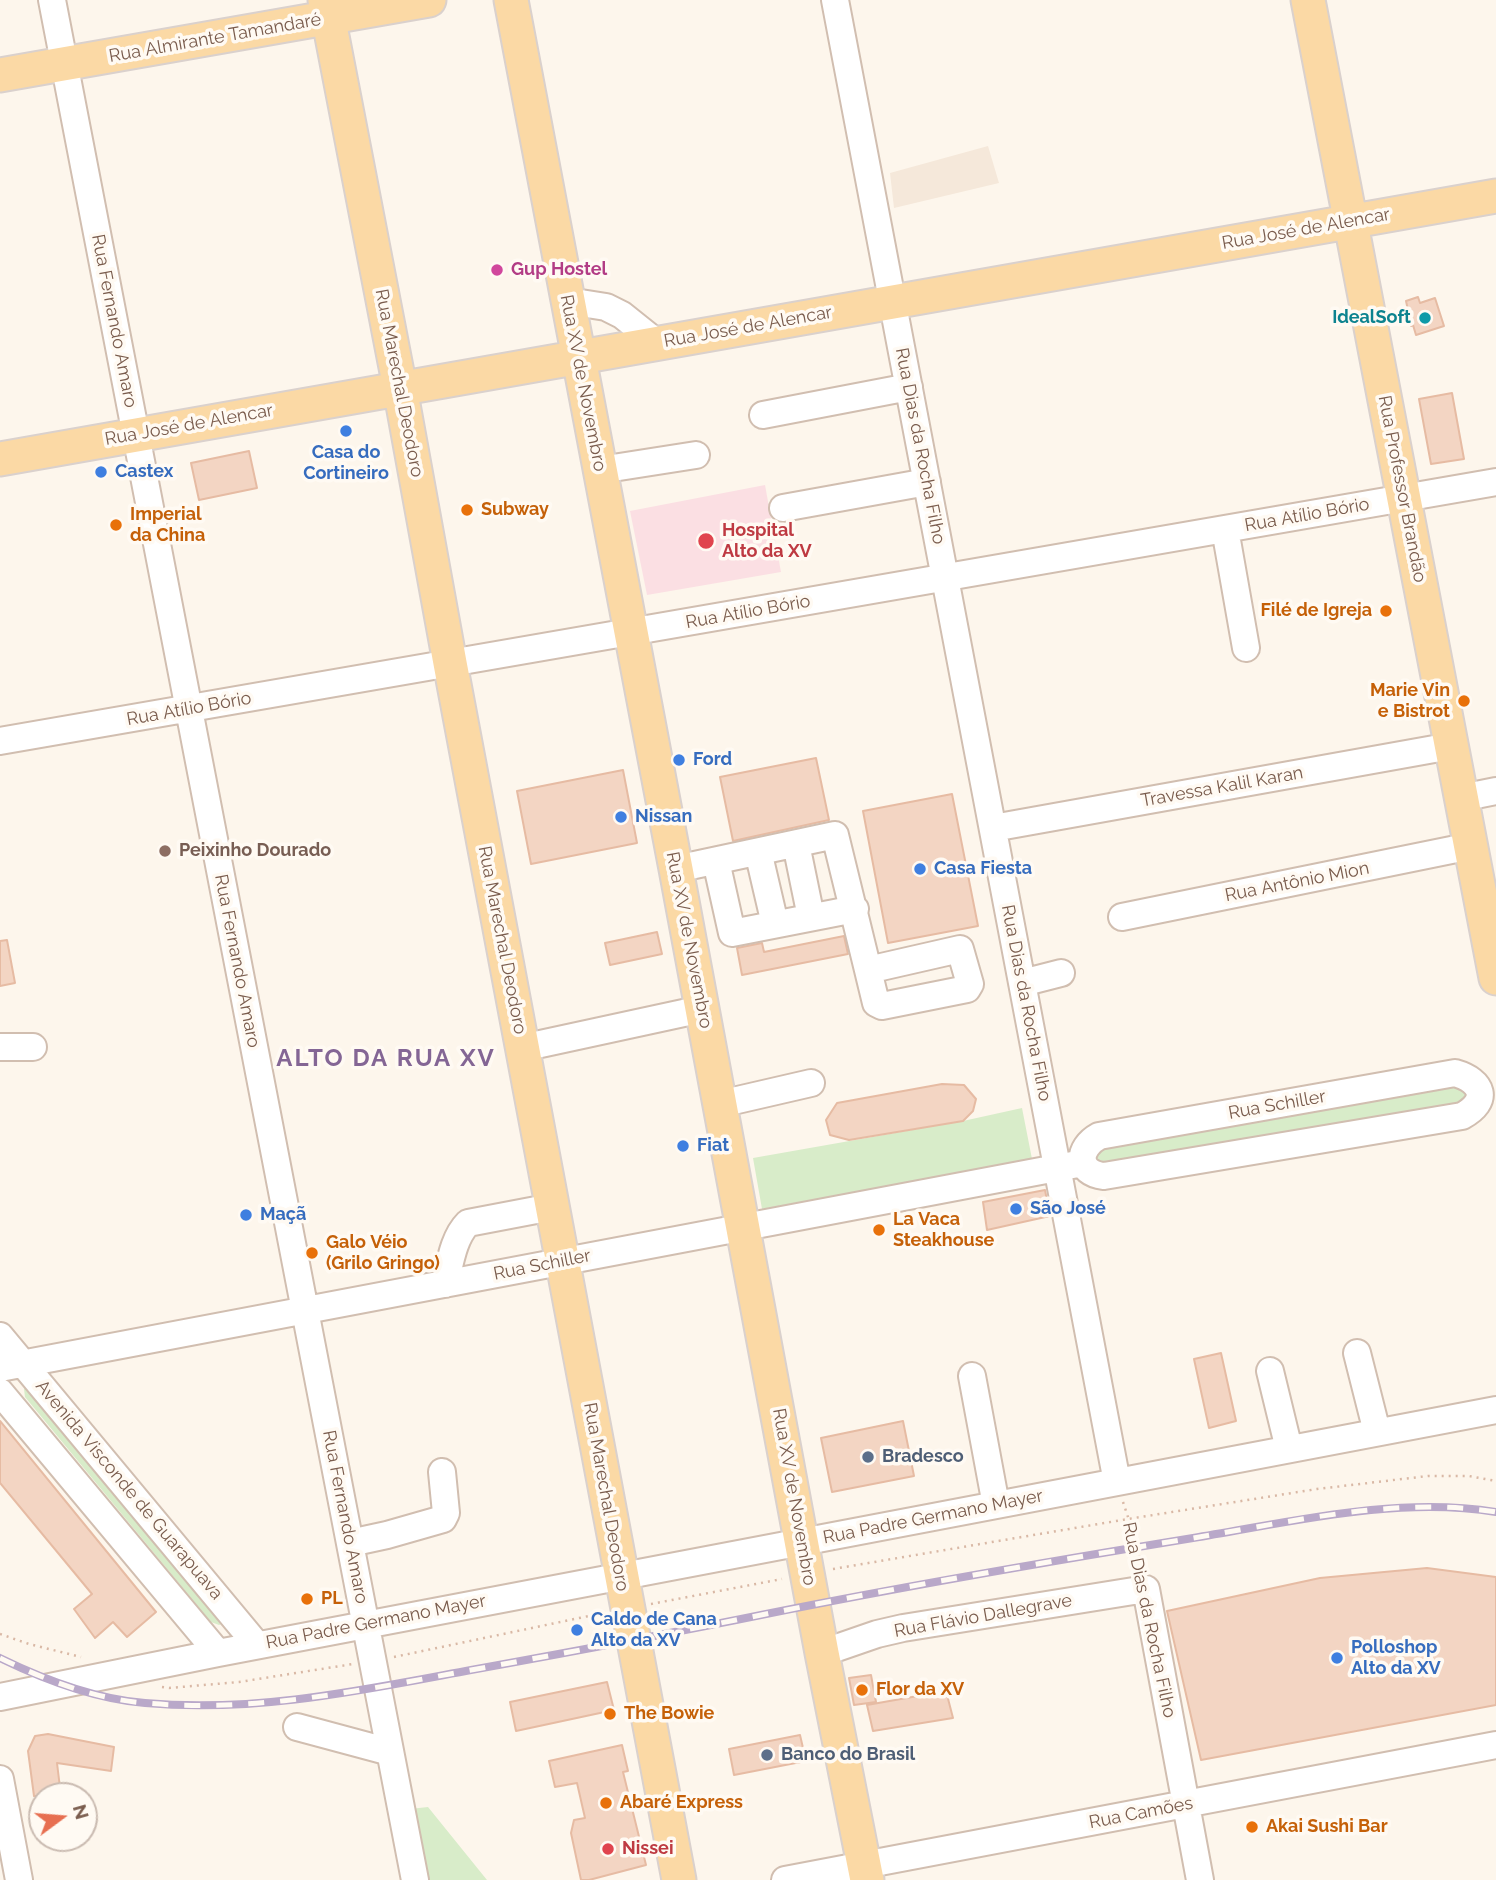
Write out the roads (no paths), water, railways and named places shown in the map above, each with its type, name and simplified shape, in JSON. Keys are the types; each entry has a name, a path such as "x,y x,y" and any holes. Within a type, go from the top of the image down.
{"main road":[{"name":"Rua Almirante Tamandaré","path":"0,75 327,9 429,0"},
{"name":"Rua XV de Novembro","path":"511,0 822,1653 866,1873"},
{"name":"Rua Professor Brandão","path":"1308,0 1496,978"},
{"name":"Rua Marechal Deodoro","path":"327,9 679,1880"},
{"name":"Rua José de Alencar","path":"0,459 1496,196"}],"street":[{"name":"Rua Fernando Amaro","path":"52,0 415,1880"},
{"name":"Rua Dias da Rocha Filho","path":"835,0 1117,1482"},
{"path":"568,301 606,307 622,314 657,343"},
{"path":"763,415 909,387"},
{"path":"600,470 696,455"},
{"path":"783,508 927,482"},
{"name":"Rua Atílio Bório","path":"0,741 1496,482"},
{"path":"1225,529 1246,648"},
{"name":"Travessa Kalil Karan","path":"992,828 1451,746"},
{"path":"1461,798 1496,791"},
{"path":"717,867 761,864 835,835 868,970"},
{"name":"Rua Antônio Mion","path":"1122,917 1471,846"},
{"path":"677,875 797,851"},
{"path":"797,851 811,917"},
{"path":"761,864 775,924"},
{"path":"717,867 732,933 855,909"},
{"path":"1022,983 1061,973"},
{"path":"523,1048 702,1009"},
{"path":"0,1047 33,1047"},
{"name":"Rua Schiller","path":"1455,1073 1468,1077 1488,1092 1479,1104 1462,1116 1104,1176 1088,1171 1083,1163 1083,1153 1089,1142 1099,1136 1455,1073"},
{"path":"720,1104 811,1083"},
{"name":"Rua Schiller","path":"12,1365 1083,1163"},
{"path":"445,1283 454,1249 468,1223 552,1208"},
{"name":"Avenida Visconde de Guarapuava","path":"0,1335 12,1365 257,1645"},
{"path":"1357,1353 1377,1432"},
{"path":"1270,1371 1289,1449"},
{"path":"972,1376 996,1505"},
{"name":"Avenida Visconde de Guarapuava","path":"0,1392 219,1653"},
{"name":"Rua Padre Germano Mayer","path":"0,1698 257,1645 1496,1410"},
{"path":"350,1542 443,1519 446,1513 442,1472"},
{"name":"Rua Dias da Rocha Filho","path":"1146,1589 1200,1880"},
{"name":"Rua Flávio Dallegrave","path":"822,1653 903,1628 1146,1589"},
{"path":"298,1727 390,1752"},
{"name":"Rua Camões","path":"785,1880 866,1873 1186,1804 1496,1745"},
{"path":"0,1779 19,1880"}],"railway":[{"path":"0,1658 71,1687 126,1701 228,1705 309,1698 929,1583 1344,1513 1421,1507 1496,1512"}],"place":[{"name":"Gup Hostel","path":"497,270"},
{"name":"IdealSoft","path":"1425,318"},
{"name":"Casa do Cortineiro","path":"346,431"},
{"name":"Castex","path":"101,472"},
{"name":"Subway","path":"467,510"},
{"name":"Imperial da China","path":"116,525"},
{"name":"Hospital Alto da XV","path":"706,541"},
{"name":"Filé de Igreja","path":"1386,611"},
{"name":"Marie Vin e Bistrot","path":"1464,701"},
{"name":"Ford","path":"679,760"},
{"name":"Nissan","path":"621,817"},
{"name":"Peixinho Dourado","path":"165,851"},
{"name":"Casa Fiesta","path":"920,869"},
{"name":"Fiat","path":"683,1146"},
{"name":"São José","path":"1016,1209"},
{"name":"Maçã","path":"246,1215"},
{"name":"La Vaca Steakhouse","path":"879,1230"},
{"name":"Galo Véio (Grilo Gringo)","path":"312,1253"},
{"name":"Bradesco","path":"868,1457"},
{"name":"PL","path":"307,1599"},
{"name":"Caldo de Cana Alto da XV","path":"577,1630"},
{"name":"Polloshop Alto da XV","path":"1337,1658"},
{"name":"Flor da XV","path":"862,1690"},
{"name":"The Bowie","path":"610,1714"},
{"name":"Banco do Brasil","path":"767,1755"},
{"name":"Abaré Express","path":"606,1803"},
{"name":"Akai Sushi Bar","path":"1252,1827"},
{"name":"Nissei","path":"608,1849"}],"district":[{"name":"ALTO DA RUA XV","path":"386,1059"}]}
